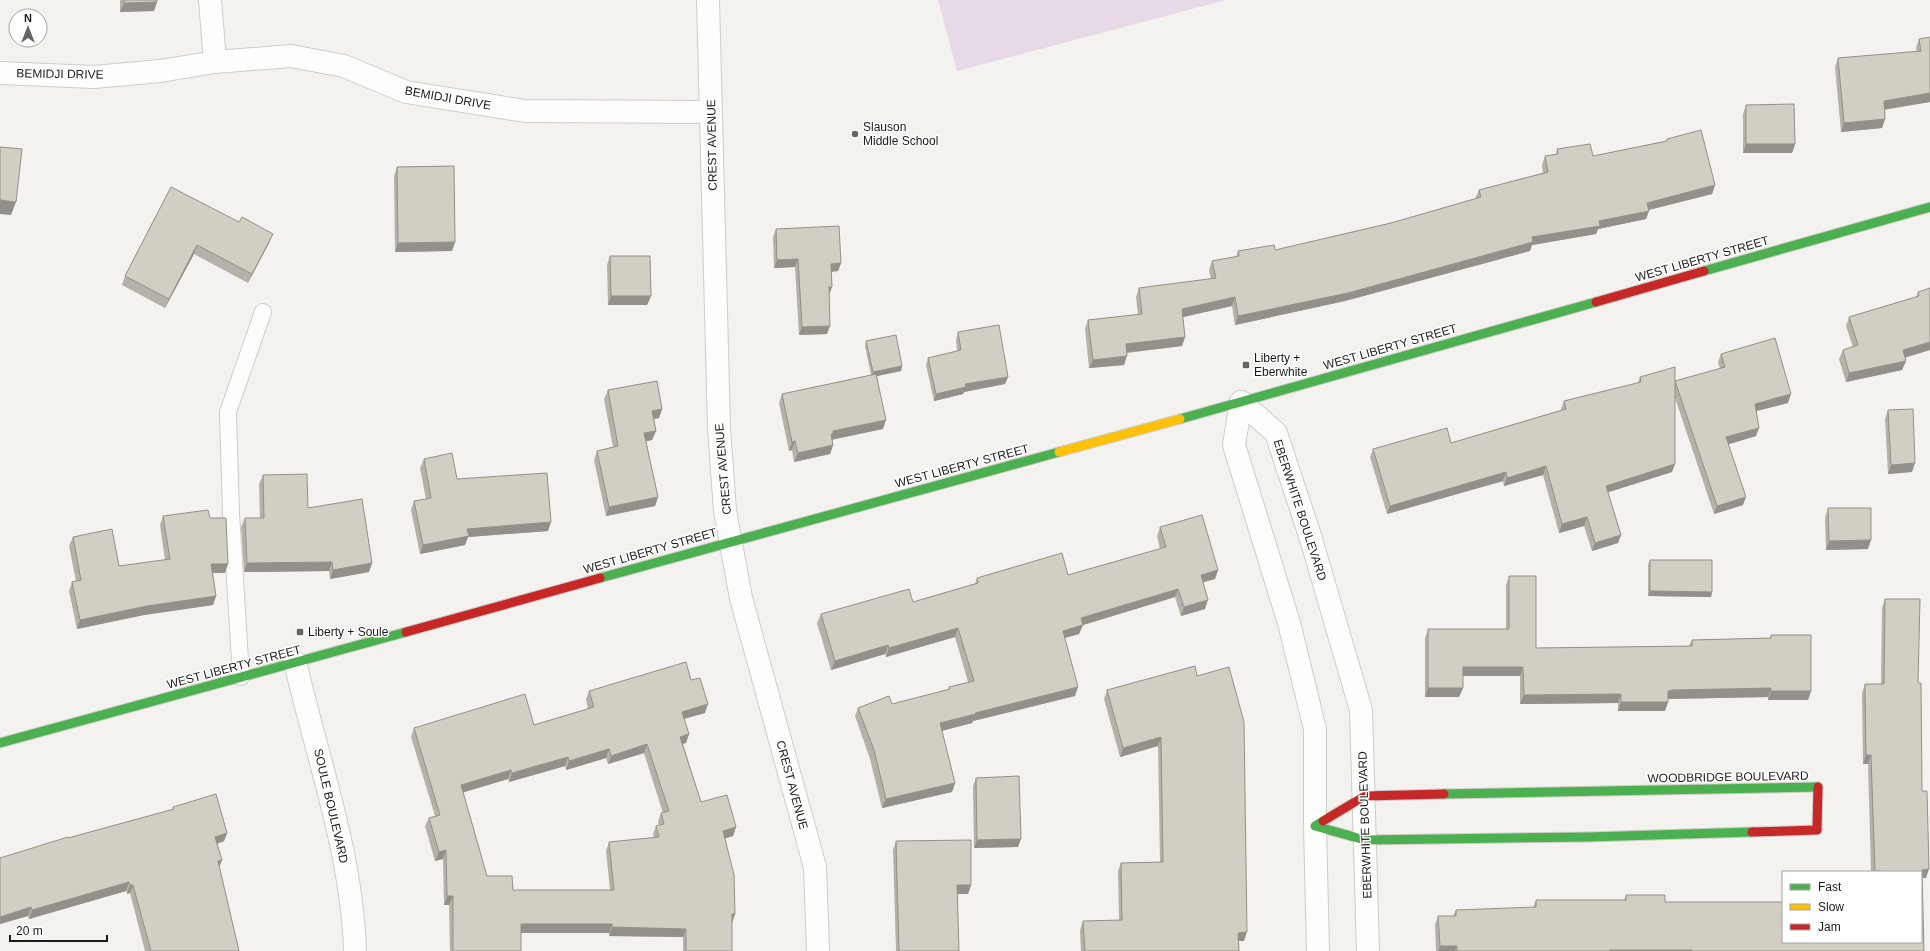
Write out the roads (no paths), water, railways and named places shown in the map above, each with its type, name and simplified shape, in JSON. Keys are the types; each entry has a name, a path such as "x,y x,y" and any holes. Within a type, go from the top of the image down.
{"main road":[{"name":"WEST LIBERTY STREET","path":"0,743 1241,402 1930,207"},
{"name":"WOODBRIDGE BOULEVARD","path":"1818,787 1817,830 1580,837 1365,840 1315,826 1365,796 1818,787"}],"street":[{"path":"210,0 215,62"},
{"name":"CREST AVENUE","path":"708,0 719,428 725,511 732,541 741,598 815,867 818,951"},
{"name":"BEMIDJI DRIVE","path":"0,73 94,77 160,71 215,62 291,56 344,66 406,92 525,111 711,112"},
{"path":"1241,402 1234,445 1289,623 1315,729 1315,826 1318,951"},
{"name":"EBERWHITE BOULEVARD","path":"1241,402 1276,433 1311,539 1361,710 1365,796 1368,951"},
{"name":"SOULE BOULEVARD","path":"295,662 345,866 354,926 355,951"}],"lane":[{"path":"242,677 232,513 228,412 263,312"}],"place":[{"name":"Slauson Middle School","path":"855,134"},
{"name":"Liberty + Eberwhite","path":"1246,365"},
{"name":"Liberty + Soule","path":"300,632"}]}
